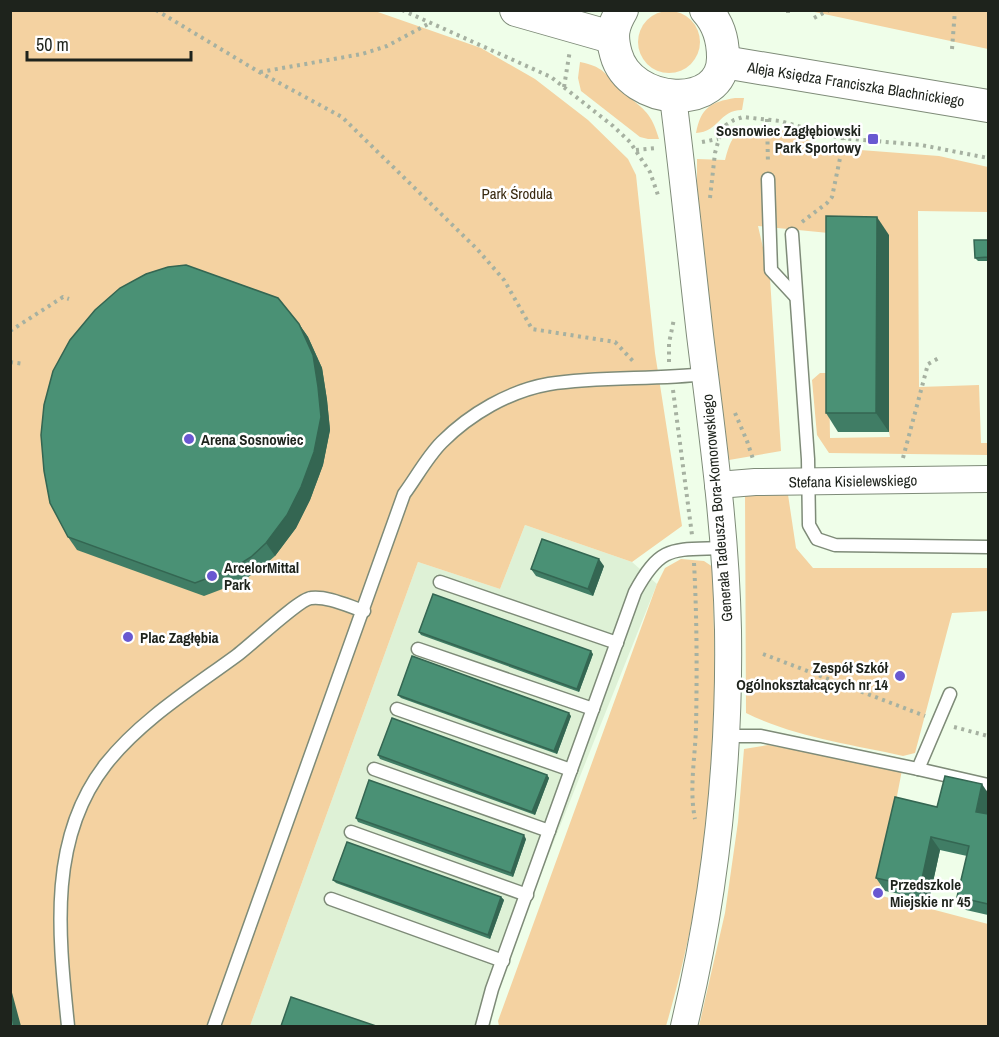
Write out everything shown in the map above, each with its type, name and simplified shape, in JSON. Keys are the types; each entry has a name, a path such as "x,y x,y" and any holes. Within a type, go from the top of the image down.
{"street":[{"path":"516,10 617,24 618,61 624,73 646,89 673,97 699,92 711,85 720,74 724,62 723,44 718,28 706,10"},
{"name":"Aleja Księdza Franciszka Blachnickiego","path":"724,62 988,106"},
{"name":"Generała Tadeusza Bora-Komorowskiego","path":"673,97 718,485 728,629 722,801 711,892 684,1026"},
{"name":"Stefana Kisielewskiego","path":"718,485 755,482 988,479"}],"lane":[{"path":"768,180 771,270 796,297"},
{"path":"792,234 808,459 809,525 817,539 835,545 988,547"},
{"path":"214,1026 404,494 440,444 484,408 514,395 548,385 705,374"},
{"path":"482,1026 503,961 635,592 648,568 665,554 680,549 723,548"},
{"path":"440,582 617,643"},
{"path":"68,1026 61,939 63,876 67,847 75,820 91,786 102,770 132,737 180,696 238,655 291,610 309,598 330,600 364,611"},
{"path":"418,649 593,709"},
{"path":"918,769 950,694"},
{"path":"397,709 571,770"},
{"path":"726,736 761,736 988,785"},
{"path":"375,769 549,831"},
{"path":"351,832 527,894"},
{"path":"331,898 503,961"}],"path":[{"path":"156,10 259,72 342,117 477,249 504,280 532,329 615,342 635,365"},
{"path":"402,10 541,71 620,131 636,150 660,147"},
{"path":"814,18 829,10"},
{"path":"952,49 955,10"},
{"path":"259,72 362,54 387,46 430,23"},
{"path":"564,87 569,58"},
{"path":"710,204 719,140 724,128 734,120 743,117 767,119 844,139 921,145 988,158"},
{"path":"767,119 768,180"},
{"path":"792,234 799,224 832,197 844,139"},
{"path":"696,142 719,140"},
{"path":"10,331 63,297 69,299"},
{"path":"668,354 689,501 693,549 697,660 696,731 691,792"},
{"path":"903,459 928,364 939,358"},
{"path":"10,362 24,364"},
{"path":"732,407 753,461"},
{"path":"763,654 965,732 988,736"}],"shaded area":[{"path":"525,525 632,562 657,584 488,1006 491,1026 250,1026 418,562 500,589"}],"green space":[{"name":"ArcelorMittal Park","path":"10,11 375,11 481,48 535,79 588,120 628,159 636,175 655,353 682,526 632,562 525,525 500,589 418,562 250,1026 11,1026"},
{"path":"669,11 691,20 700,42 691,64 669,73 647,64 638,42 647,20"},
{"path":"810,11 988,11 988,49"},
{"path":"580,62 601,70 643,109 650,117 659,139 640,137 581,91 578,78"},
{"path":"744,98 742,110 728,113 710,129 696,133 698,124 708,108 713,104"},
{"path":"776,129 834,148 939,156 988,167 988,212 918,211 919,387 979,385 981,443 988,443 988,455 829,453 817,435 812,380 820,373 829,373 830,438 890,437 889,235 839,234 758,226 770,278 781,451 729,460 697,205 697,159 725,160 732,140 741,131"},
{"path":"787,488 796,548 813,568 988,568 988,611 952,613 915,753 903,756 823,739 783,728 746,713 745,492"},
{"path":"681,559 704,561 713,567 715,666 713,764 700,878 685,953 666,1026 499,1026 498,1021 657,584 665,568"},
{"name":"Przedszkole Miejskie nr 45","path":"768,745 902,770 878,895 988,924 988,1026 699,1026 725,913 738,822 744,749"}],"building":[{"path":"826,216 877,217 876,413 826,413"},
{"path":"974,240 988,240 988,257 975,258"},
{"name":"Arena Sosnowiec","path":"186,265 278,298 299,324 313,355 321,417 314,452 301,487 287,515 266,543 251,557 232,569 195,583 68,537 50,503 41,435 44,405 53,371 70,340 95,310 120,288 146,274 168,267"},
{"path":"542,539 599,559 588,589 531,569"},
{"path":"433,594 591,651 577,689 419,632"},
{"path":"412,656 569,713 554,751 398,695"},
{"path":"392,718 547,775 532,812 378,755"},
{"path":"945,776 982,784 976,812 988,814 988,904 957,897 969,846 931,837 920,888 876,878 895,797 937,807"},
{"path":"369,780 524,835 511,873 356,818"},
{"path":"347,842 501,897 488,935 333,880"},
{"path":"291,997 376,1026 281,1026"},
{"path":"10,1008 14,1026 10,1026"}],"place":[{"name":"Sosnowiec Zagłębiowski Park Sportowy","path":"873,139"},
{"name":"Arena Sosnowiec","path":"189,439"},
{"name":"ArcelorMittal Park","path":"212,576"},
{"name":"Plac Zagłębia","path":"128,637"},
{"name":"Zespół Szkół Ogólnokształcących nr 14","path":"900,676"},
{"name":"Przedszkole Miejskie nr 45","path":"878,893"}],"park label":[{"name":"Park Środula","path":"517,193"}]}
